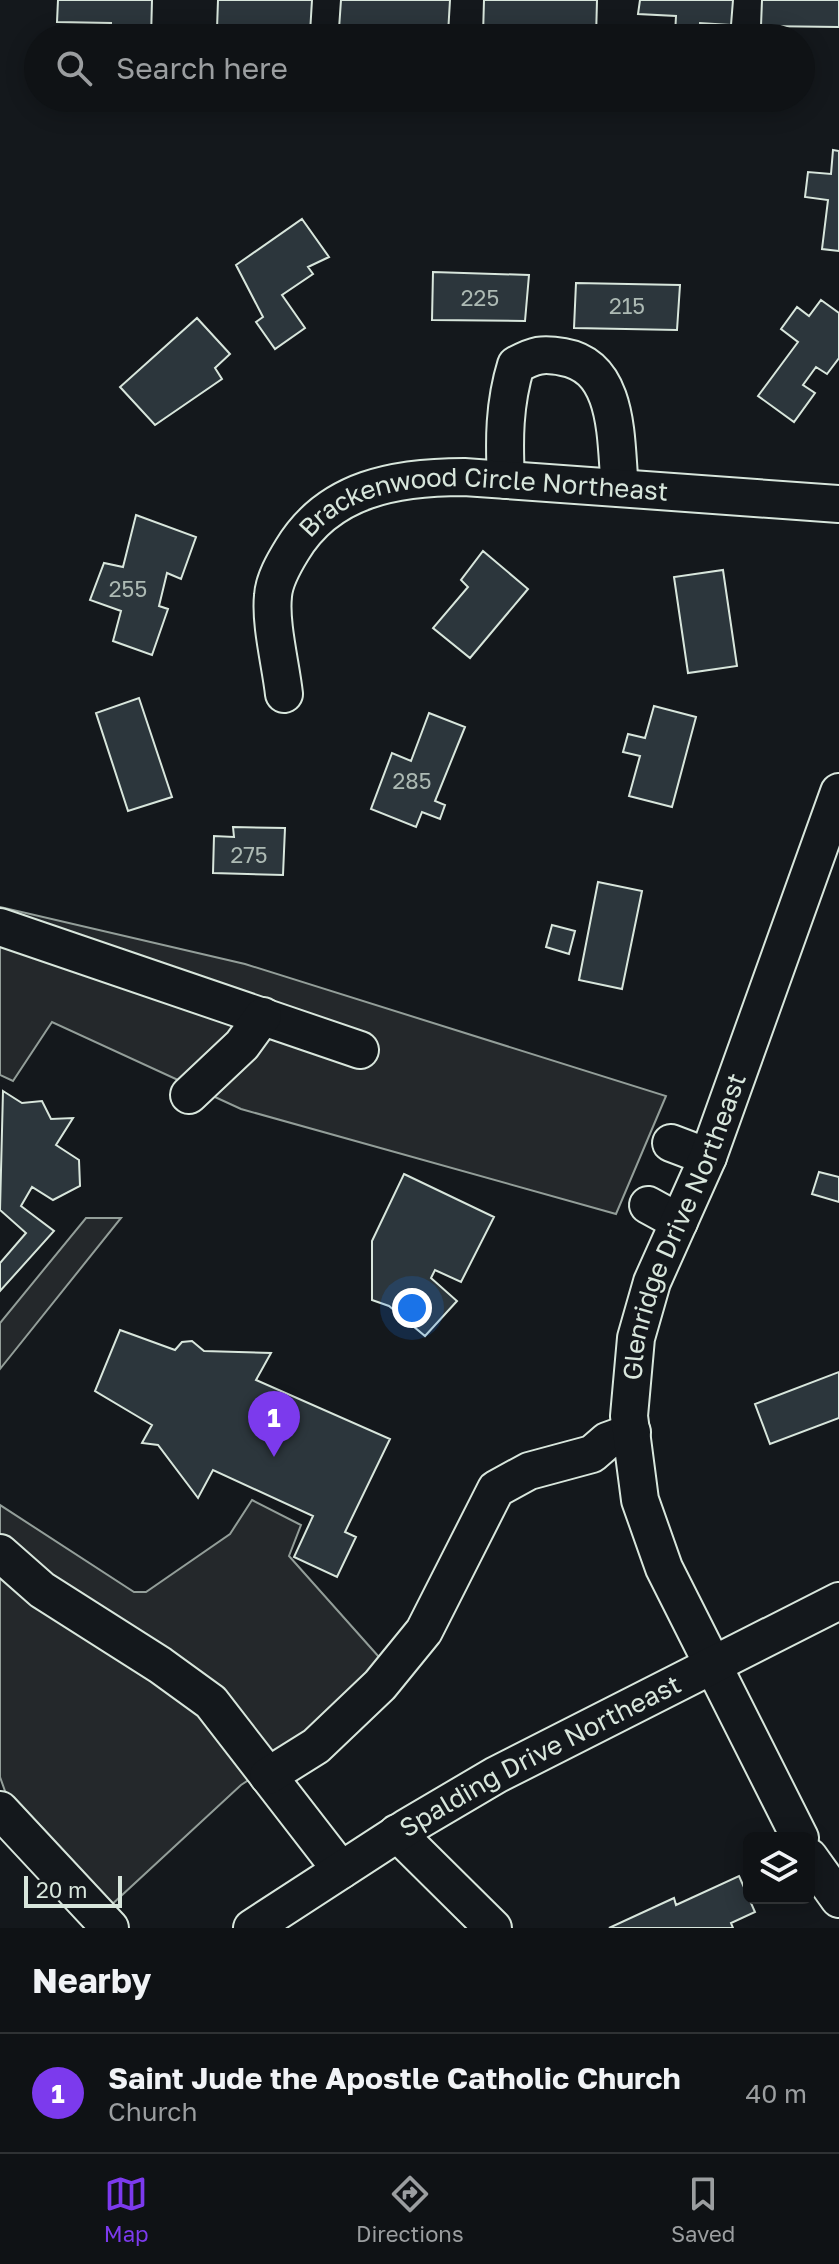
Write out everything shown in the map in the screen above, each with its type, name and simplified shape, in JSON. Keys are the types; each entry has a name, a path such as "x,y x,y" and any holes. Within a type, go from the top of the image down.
{"street":[{"path":"506,480 503,437 508,391 516,365 539,353 571,358 595,371 609,396 620,488"},
{"name":"Brackenwood Circle Northeast","path":"284,694 273,595 283,565 302,533 327,508 382,483 415,477 506,480 839,504"},
{"name":"Glenridge Drive Northeast","path":"797,1832 664,1568 640,1500 629,1416 636,1338 652,1282 664,1214 708,1157 839,792"},
{"path":"0,927 360,1050"},
{"path":"189,1095 242,1045 263,1016"},
{"path":"671,1143 708,1157"},
{"path":"268,1776 316,1746 380,1685 424,1631 496,1489 529,1471 592,1454 607,1441 632,1432"},
{"path":"0,1553 42,1590 160,1665 211,1702 341,1870"},
{"name":"Spalding Drive Northeast","path":"252,1928 397,1833 496,1775 839,1601"},
{"path":"0,1810 110,1928"},
{"path":"397,1833 493,1928"},
{"path":"815,1865 839,1899"}],"shaded area":[{"path":"0,907 245,964 666,1096 616,1214 241,1109 52,1022 13,1081 0,1075"},
{"path":"86,1218 121,1218 0,1369 0,1323"},
{"path":"252,1500 301,1525 289,1556 387,1666 292,1752 241,1785 108,1908 5,1791 0,1777 0,1505 134,1592 146,1592 230,1534"}],"building":[{"path":"58,0 152,0 151,24 57,22"},
{"path":"218,0 312,0 311,24 217,24"},
{"path":"341,0 450,0 449,24 339,24"},
{"path":"484,0 597,0 596,24 483,24"},
{"path":"640,0 733,0 731,24 676,24 676,16 638,14"},
{"path":"762,0 839,0 839,27 761,24"},
{"path":"833,150 839,151 839,251 822,249 828,200 805,197 808,172 831,174"},
{"path":"302,219 329,257 308,267 313,274 282,295 305,328 275,349 256,322 263,317 236,265"},
{"path":"433,272 529,275 525,321 432,320"},
{"path":"576,283 680,285 677,330 574,328"},
{"path":"821,300 839,313 839,358 827,374 816,367 803,385 815,393 794,422 758,396 798,342 781,329 797,307 809,316"},
{"path":"197,318 230,354 215,368 222,379 155,425 120,387"},
{"path":"136,515 196,537 181,579 167,573 159,606 168,609 152,655 113,641 121,611 90,600 104,563 123,567"},
{"path":"483,551 528,589 470,658 433,628 468,587 461,580"},
{"path":"723,570 737,666 688,673 674,577"},
{"path":"139,698 172,797 128,811 96,713"},
{"path":"654,706 696,717 672,807 629,796 640,756 623,752 628,734 645,738"},
{"path":"429,713 465,727 435,801 445,805 440,819 422,812 416,827 371,809 392,753 411,761"},
{"path":"233,827 285,828 283,875 213,873 214,836 234,837"},
{"path":"598,882 642,891 622,989 579,980"},
{"path":"552,925 575,931 569,954 546,947"},
{"path":"3,1091 22,1103 42,1101 51,1119 73,1118 56,1145 79,1160 80,1186 53,1200 32,1187 21,1206 54,1231 0,1291 0,1263 26,1233 0,1210"},
{"path":"819,1172 839,1177 839,1202 812,1194"},
{"path":"404,1174 494,1217 461,1282 435,1270 431,1278 457,1301 425,1336 389,1306 372,1300 372,1241"},
{"path":"120,1330 175,1350 182,1342 192,1341 204,1351 271,1353 256,1380 390,1439 345,1532 356,1537 337,1577 294,1557 313,1516 213,1470 198,1498 158,1445 142,1443 152,1425 95,1391"},
{"path":"839,1372 839,1418 770,1444 755,1404"},
{"path":"739,1876 743,1885 743,1904 751,1904 755,1912 731,1923 733,1928 609,1928 674,1898 676,1905"}],"place":[{"name":"Saint Jude the Apostle Catholic Church","path":"274,1457"}]}
